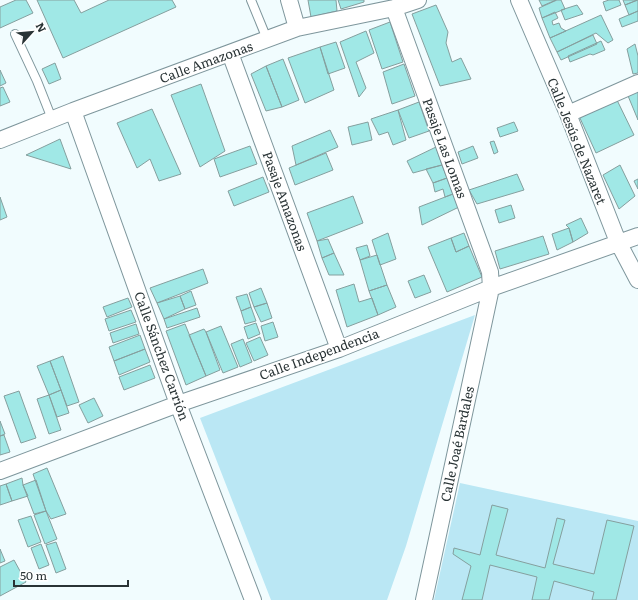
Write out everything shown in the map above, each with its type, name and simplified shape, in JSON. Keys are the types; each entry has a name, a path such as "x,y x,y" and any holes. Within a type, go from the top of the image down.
{"street":[{"path":"289,0 296,28"},
{"name":"Calle Amazonas","path":"0,140 73,111 296,28 394,8 418,0"},
{"name":"Calle Jesús de Nazaret","path":"519,0 568,114 618,242 638,280"},
{"name":"Pasaje Las Lomas","path":"394,8 490,272 491,288"},
{"name":"Pasaje Amazonas","path":"230,53 339,349"},
{"path":"568,114 638,83"},
{"name":"Calle Sánchez Carrión","path":"73,111 178,404 253,600"},
{"name":"Calle Independencia","path":"0,471 178,404 339,349 491,288 638,236"},
{"name":"Calle Joaé Bardales","path":"424,600 491,288"}],"lane":[{"path":"251,0 267,39"},
{"path":"15,34 37,81 52,119"}],"shaded area":[{"path":"475,315 406,546 387,600 271,600 200,418"},
{"path":"460,483 638,521 638,600 434,600"}],"building":[{"path":"16,0 26,0 33,13 0,28 0,7"},
{"path":"37,0 74,0 81,13 109,0 172,0 176,7 63,58"},
{"path":"308,0 336,0 337,11 311,17"},
{"path":"338,0 364,0 364,2 341,9"},
{"path":"539,0 556,0 542,6"},
{"path":"557,0 561,0 565,9 542,18 539,8"},
{"path":"609,0 619,0 621,5 606,11 603,2"},
{"path":"623,0 637,0 625,5"},
{"path":"638,0 638,11 629,15 625,5"},
{"path":"436,5 448,32 446,43 452,62 461,58 471,79 440,86 412,14"},
{"path":"577,5 583,14 565,20 561,10"},
{"path":"638,11 638,21 622,27 619,19"},
{"path":"555,12 558,18 552,21 553,25 559,23 561,28 566,31 550,38 542,18"},
{"path":"601,15 613,40 608,43 596,33 557,52 550,38"},
{"path":"390,22 403,62 382,69 369,30"},
{"path":"366,31 374,53 356,62 366,88 359,97 340,42"},
{"path":"593,35 597,44 561,60 557,52"},
{"path":"601,41 605,50 570,62 568,56"},
{"path":"336,42 345,68 328,74 320,47"},
{"path":"635,44 638,56 638,73 633,74 627,49"},
{"path":"320,47 334,90 305,103 288,58"},
{"path":"283,59 299,100 282,107 266,66"},
{"path":"55,63 61,79 49,84 42,69"},
{"path":"404,64 415,96 392,104 383,72"},
{"path":"266,66 282,107 266,111 251,74"},
{"path":"0,70 6,83 0,86"},
{"path":"201,84 225,151 200,167 171,95"},
{"path":"3,87 10,102 0,106 0,88"},
{"path":"638,87 638,120 626,91"},
{"path":"616,98 634,135 596,153 579,116"},
{"path":"419,102 429,131 409,138 398,110"},
{"path":"152,109 181,174 159,181 150,159 137,168 117,123"},
{"path":"398,110 406,140 393,145 388,132 379,135 371,119"},
{"path":"368,122 372,140 352,145 348,127"},
{"path":"514,122 518,131 500,137 497,128"},
{"path":"330,130 338,147 296,165 292,146"},
{"path":"60,139 71,169 26,155"},
{"path":"494,141 498,152 494,154 490,142"},
{"path":"250,146 257,164 220,177 214,159"},
{"path":"473,146 478,158 462,164 458,152"},
{"path":"436,147 442,165 413,173 407,161"},
{"path":"326,153 333,170 295,185 289,168"},
{"path":"442,165 447,178 433,183 426,169"},
{"path":"620,165 635,196 619,209 603,175"},
{"path":"517,174 524,190 477,204 469,190"},
{"path":"263,177 269,192 234,206 228,191"},
{"path":"447,178 453,194 445,197 443,189 435,192 433,183"},
{"path":"638,179 638,189 634,181"},
{"path":"453,194 459,207 422,225 419,207"},
{"path":"353,196 363,223 317,241 307,213"},
{"path":"0,197 7,217 0,220"},
{"path":"511,205 515,218 499,223 495,210"},
{"path":"581,218 588,233 573,242 569,228 566,225"},
{"path":"569,228 573,242 557,250 552,234"},
{"path":"388,233 396,259 380,265 372,240"},
{"path":"464,233 469,246 456,252 451,238"},
{"path":"543,236 549,254 500,269 495,251"},
{"path":"451,238 456,252 469,246 482,277 447,292 428,247"},
{"path":"328,239 334,253 322,258 317,241"},
{"path":"367,245 370,256 360,260 356,248"},
{"path":"334,253 344,275 329,275 322,258"},
{"path":"377,255 387,285 369,291 360,260"},
{"path":"203,269 208,283 157,303 150,288"},
{"path":"424,275 431,292 415,298 408,281"},
{"path":"354,284 359,302 372,298 378,315 347,327 336,290"},
{"path":"387,285 396,307 378,315 369,291"},
{"path":"261,288 267,303 254,307 249,293"},
{"path":"191,291 196,305 185,309 180,296"},
{"path":"247,294 251,307 241,311 236,297"},
{"path":"180,296 185,309 164,319 157,303"},
{"path":"128,298 132,307 107,317 103,307"},
{"path":"267,303 272,318 261,322 254,307"},
{"path":"251,307 256,321 245,324 241,311"},
{"path":"197,308 200,317 167,328 164,319"},
{"path":"131,310 136,322 109,331 105,319"},
{"path":"273,322 278,337 265,341 261,326"},
{"path":"256,323 260,334 248,339 244,327"},
{"path":"136,324 139,334 113,343 110,333"},
{"path":"185,324 206,376 186,385 166,331"},
{"path":"221,326 238,367 223,373 206,332"},
{"path":"204,329 220,370 206,376 189,335"},
{"path":"140,335 145,349 114,361 109,347"},
{"path":"260,337 268,355 254,361 246,343"},
{"path":"243,339 252,362 240,367 231,344"},
{"path":"145,349 150,362 119,375 114,361"},
{"path":"63,356 79,402 67,406 50,361"},
{"path":"50,361 61,390 49,395 37,366"},
{"path":"150,365 155,378 124,390 119,377"},
{"path":"61,390 69,413 57,417 49,395"},
{"path":"19,391 36,438 21,443 4,396"},
{"path":"49,395 61,430 49,434 37,399"},
{"path":"94,398 103,416 88,423 79,405"},
{"path":"0,421 5,434 0,436"},
{"path":"4,435 10,452 0,455 0,436"},
{"path":"47,468 66,514 51,519 46,511 33,474"},
{"path":"22,478 23,485 28,496 12,501 6,484"},
{"path":"36,480 46,511 34,514 23,485"},
{"path":"6,484 12,501 0,505 0,486"},
{"path":"492,505 508,509 496,555 545,568 557,518 565,520 553,564 594,574 607,520 634,526 616,600 592,600 594,592 554,581 549,600 532,600 537,577 490,565 482,600 462,600 471,566 453,554 454,548 480,555"},
{"path":"46,511 57,539 45,544 34,515"},
{"path":"31,516 41,542 28,547 18,520"},
{"path":"56,542 66,569 56,573 46,545"},
{"path":"41,544 49,565 39,569 31,548"},
{"path":"0,549 5,561 0,563"},
{"path":"14,560 26,582 0,596 0,567"}]}
